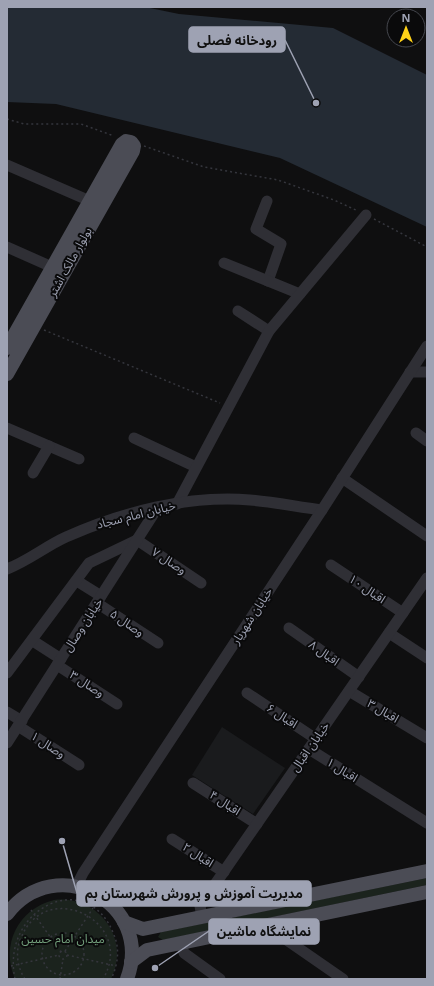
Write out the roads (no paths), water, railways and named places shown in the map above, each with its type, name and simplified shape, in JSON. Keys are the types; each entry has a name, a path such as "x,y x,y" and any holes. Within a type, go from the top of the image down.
{"main road":[{"name":"بولوار مالک اشتر","path":"7,348 11,330 52,267 90,200 128,144 34,326 7,373"},
{"path":"124,922 143,929 427,871"},
{"path":"7,914 20,900 37,890 56,886 76,886 102,897 115,908 124,922 131,941 131,962 127,979"},
{"path":"131,962 147,950 427,892"}],"street":[{"path":"7,165 90,200"},
{"path":"267,201 256,229 281,244 268,281"},
{"path":"177,504 269,331 366,215"},
{"path":"7,247 52,267"},
{"path":"224,263 300,294"},
{"path":"238,311 269,331"},
{"name":"خیابان شهریار","path":"76,886 83,873 322,510 427,346"},
{"path":"410,372 427,372"},
{"path":"7,428 79,459"},
{"path":"416,433 427,441"},
{"path":"134,438 196,467"},
{"path":"33,473 49,446"},
{"path":"342,478 427,536"},
{"name":"خیابان امام سجاد","path":"7,569 64,537 107,520 158,507 202,501 249,500 322,510"},
{"name":"خیابان وصال","path":"7,743 158,507"},
{"path":"7,673 89,563 137,540"},
{"name":"وصال ۷","path":"137,540 201,582"},
{"name":"اقبال ۱۰","path":"331,565 403,613"},
{"name":"خیابان اقبال","path":"202,917 200,906 427,578"},
{"name":"وصال ۵","path":"77,581 99,600 158,643"},
{"name":"اقبال ۸","path":"289,628 359,677"},
{"path":"389,633 427,658"},
{"name":"وصال ۳","path":"32,641 117,704"},
{"name":"اقبال ۳","path":"349,691 427,738"},
{"name":"اقبال ۶","path":"247,693 316,739"},
{"name":"وصال ۱","path":"7,712 79,765"},
{"name":"اقبال ۱","path":"309,749 427,823"},
{"name":"اقبال ۴","path":"194,783 257,824"},
{"name":"اقبال ۲","path":"172,839 224,872"},
{"path":"276,923 278,934 343,979"},
{"path":"182,943 184,953 220,979"}],"place":[{"name":"رودخانه فصلی","path":"316,103"},
{"name":"مدیریت آموزش و پرورش شهرستان بم","path":"62,841"},
{"name":"نمایشگاه ماشین","path":"155,968"}],"park label":[{"name":"میدان امام حسین","path":"63,939"}]}
